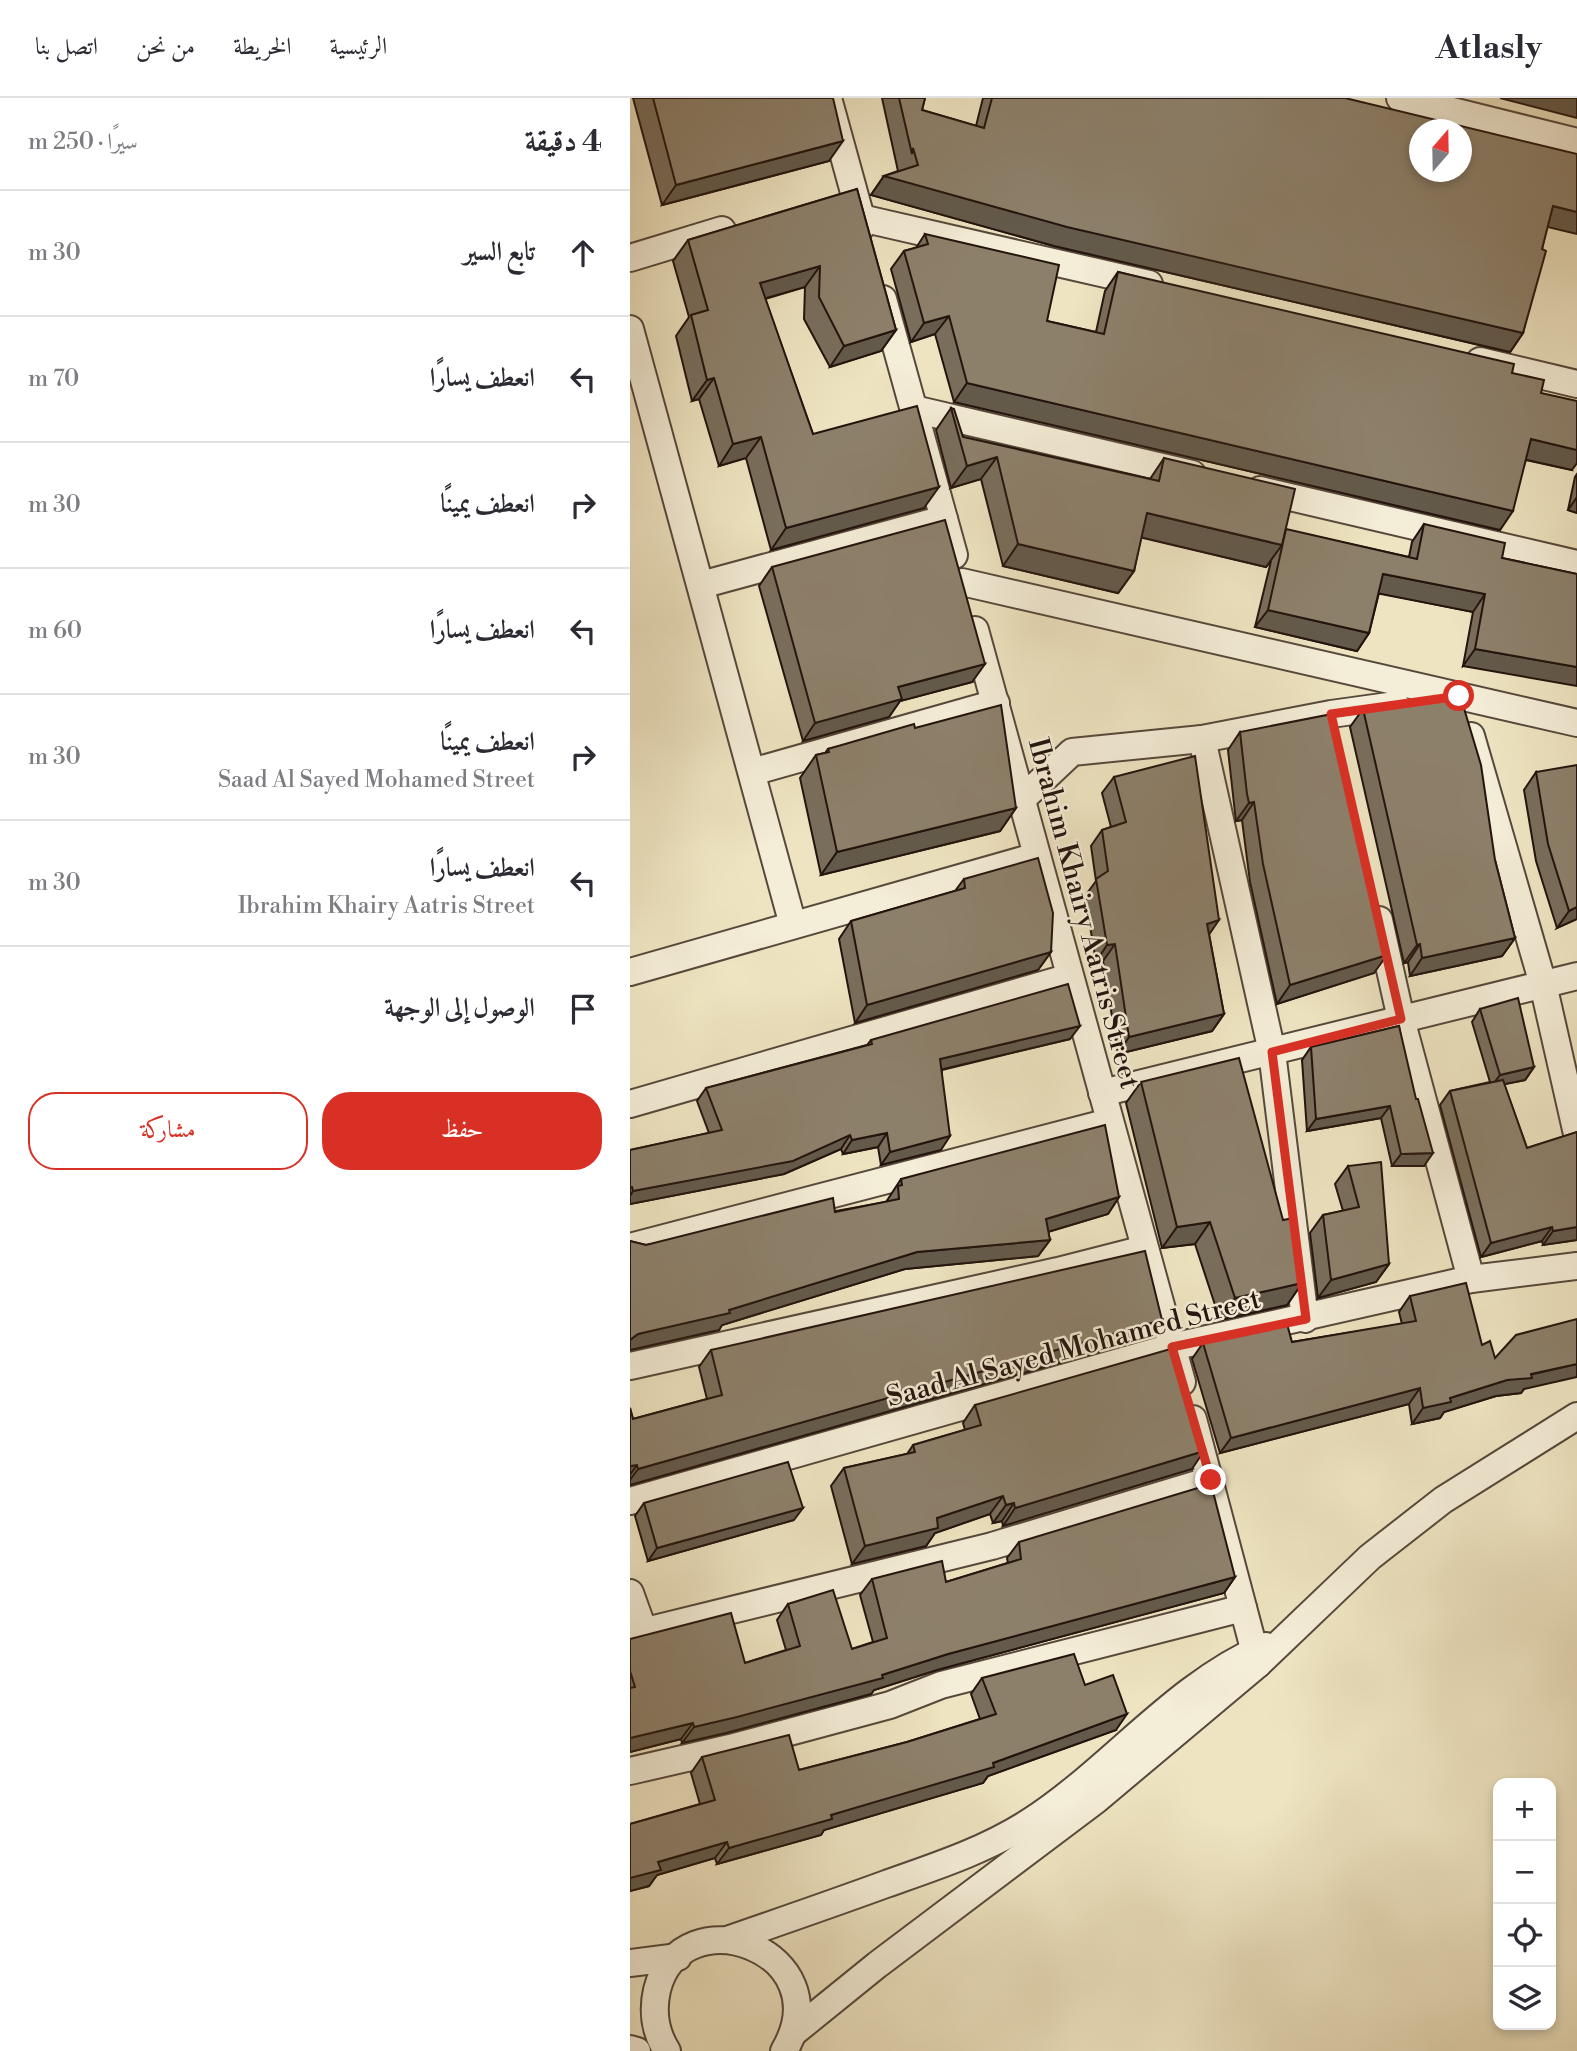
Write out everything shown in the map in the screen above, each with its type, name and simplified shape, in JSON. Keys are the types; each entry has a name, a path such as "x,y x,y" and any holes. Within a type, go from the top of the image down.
{"street":[{"path":"828,98 868,244"},
{"path":"1400,98 1577,142"},
{"path":"827,198 853,190"},
{"path":"861,218 1172,289"},
{"path":"630,258 748,222"},
{"name":"Ibrahim Khairy Aatris Street","path":"875,269 1144,1249 1211,1480 1256,1658"},
{"path":"630,329 793,925"},
{"path":"1452,354 1577,384"},
{"path":"914,409 1212,479"},
{"path":"1239,485 1577,564"},
{"path":"701,585 944,519"},
{"path":"962,582 1577,723"},
{"path":"1021,800 1072,752 1202,739 1331,714 1459,696"},
{"path":"1459,696 1543,984 1577,1134"},
{"path":"752,772 996,703"},
{"path":"1331,714 1337,740"},
{"path":"1202,739 1272,1052 1306,1319"},
{"path":"630,972 1037,856"},
{"path":"1374,897 1401,1019 1471,1279"},
{"path":"1102,1093 1577,976"},
{"path":"630,1104 1070,977"},
{"path":"630,1247 1110,1122"},
{"path":"630,1366 1058,1271 1144,1249"},
{"name":"Saad Al Sayed Mohamed Street","path":"630,1501 1172,1347 1306,1319 1471,1279 1577,1266"},
{"path":"788,2042 877,1965 1097,1800 1256,1658 1281,1640 1370,1557 1443,1500 1577,1416"},
{"path":"630,1593 637,1634 992,1546 1211,1480"},
{"path":"630,1771 742,1745 890,1705 941,1685 1243,1608"},
{"path":"630,1963 678,1957 711,1940 730,1939 948,1862 1027,1824 1069,1794 1223,1666 1256,1658"},
{"path":"730,1939 765,1951 779,1964 789,1979 795,1997 788,2042"},
{"path":"667,2051 658,2034 655,2000 659,1984 678,1957"},
{"path":"630,2049 637,2051"}],"building":[{"path":"653,98 833,98 843,141 676,185"},
{"path":"899,98 925,98 922,110 984,128 992,98 1345,98 1432,119 1409,119 1409,182 1472,182 1472,129 1577,154 1577,212 1553,206 1542,249 1546,251 1523,333 1067,227 884,176 918,165 913,148 912,154"},
{"path":"857,189 896,330 844,346 819,297 820,266 760,283 813,434 917,406 939,487 786,528 761,437 733,444 714,378 707,380 691,315 708,310 688,240"},
{"path":"925,234 1059,265 1047,321 1104,334 1118,272 1514,364 1512,373 1544,380 1541,393 1577,401 1577,450 1531,439 1513,511 967,383 949,316 924,323 904,251 928,244"},
{"path":"951,408 954,409 963,437 1159,481 1164,458 1295,489 1282,545 1147,513 1134,571 1018,544 997,457 967,466"},
{"path":"945,520 985,664 898,687 902,699 815,723 772,567"},
{"path":"1424,524 1505,543 1502,558 1577,574 1577,667 1475,649 1485,594 1383,574 1369,633 1268,610 1286,529 1417,559"},
{"path":"1460,695 1481,765 1495,860 1515,938 1422,958 1363,709"},
{"path":"1001,705 1016,808 837,852 816,755 829,752 828,749 914,724 915,728"},
{"path":"1332,714 1387,955 1290,985 1263,864 1254,802 1249,803 1247,794 1240,732"},
{"path":"1195,756 1219,920 1207,924 1224,1014 1129,1037 1115,944 1107,945 1096,879 1108,871 1102,830 1126,822 1114,777"},
{"path":"1577,765 1577,907 1569,911 1548,844 1536,772"},
{"path":"1038,858 1053,913 1051,952 867,1005 851,921 965,888 964,879"},
{"path":"1068,984 1080,1026 940,1059 950,1136 890,1152 887,1133 852,1140 850,1135 793,1161 633,1191 630,1187 630,1150 722,1130 706,1088 872,1044 871,1040"},
{"path":"1518,998 1534,1067 1500,1075 1480,1009"},
{"path":"1399,1026 1416,1099 1433,1153 1401,1154 1390,1106 1316,1119 1311,1047"},
{"path":"1239,1058 1283,1220 1294,1218 1302,1283 1235,1298 1210,1222 1177,1227 1141,1082"},
{"path":"1503,1080 1527,1148 1577,1132 1577,1227 1553,1231 1552,1227 1491,1243 1450,1091"},
{"path":"1105,1125 1119,1197 1046,1219 1050,1240 917,1252 729,1310 730,1313 638,1334 630,1340 630,1241 646,1245 833,1198 835,1212 899,1199 898,1186 902,1185 901,1179"},
{"path":"1381,1162 1389,1264 1331,1280 1323,1215 1359,1207 1348,1166"},
{"path":"1145,1251 1162,1320 638,1469 637,1465 630,1466 630,1408 633,1419 722,1395 711,1350"},
{"path":"1466,1283 1482,1345 1490,1341 1495,1358 1516,1335 1577,1319 1577,1364 1531,1374 1532,1378 1507,1380 1450,1398 1451,1402 1423,1408 1420,1388 1231,1438 1203,1343 1287,1324 1292,1342 1416,1321 1410,1296"},
{"path":"1174,1348 1204,1451 1015,1508 1014,1503 1006,1505 1003,1496 937,1518 938,1528 865,1546 844,1468 915,1452 913,1445 981,1425 975,1405"},
{"path":"788,1462 803,1508 657,1548 644,1503"},
{"path":"1211,1484 1235,1577 948,1654 882,1675 883,1678 737,1717 694,1727 693,1723 630,1738 630,1688 635,1687 630,1671 630,1639 731,1613 745,1663 800,1646 788,1604 833,1590 852,1649 887,1638 872,1579 942,1561 946,1582 1021,1559 1019,1542"},
{"path":"1074,1654 1085,1685 1113,1675 1127,1714 993,1763 994,1767 831,1815 832,1819 729,1848 727,1842 658,1862 661,1870 630,1878 630,1824 715,1800 702,1757 789,1735 799,1770 907,1742 996,1714 982,1678"}],"route":[{"path":"1211,1480 1172,1347 1306,1319 1272,1052 1401,1019 1331,714 1459,696"}]}
